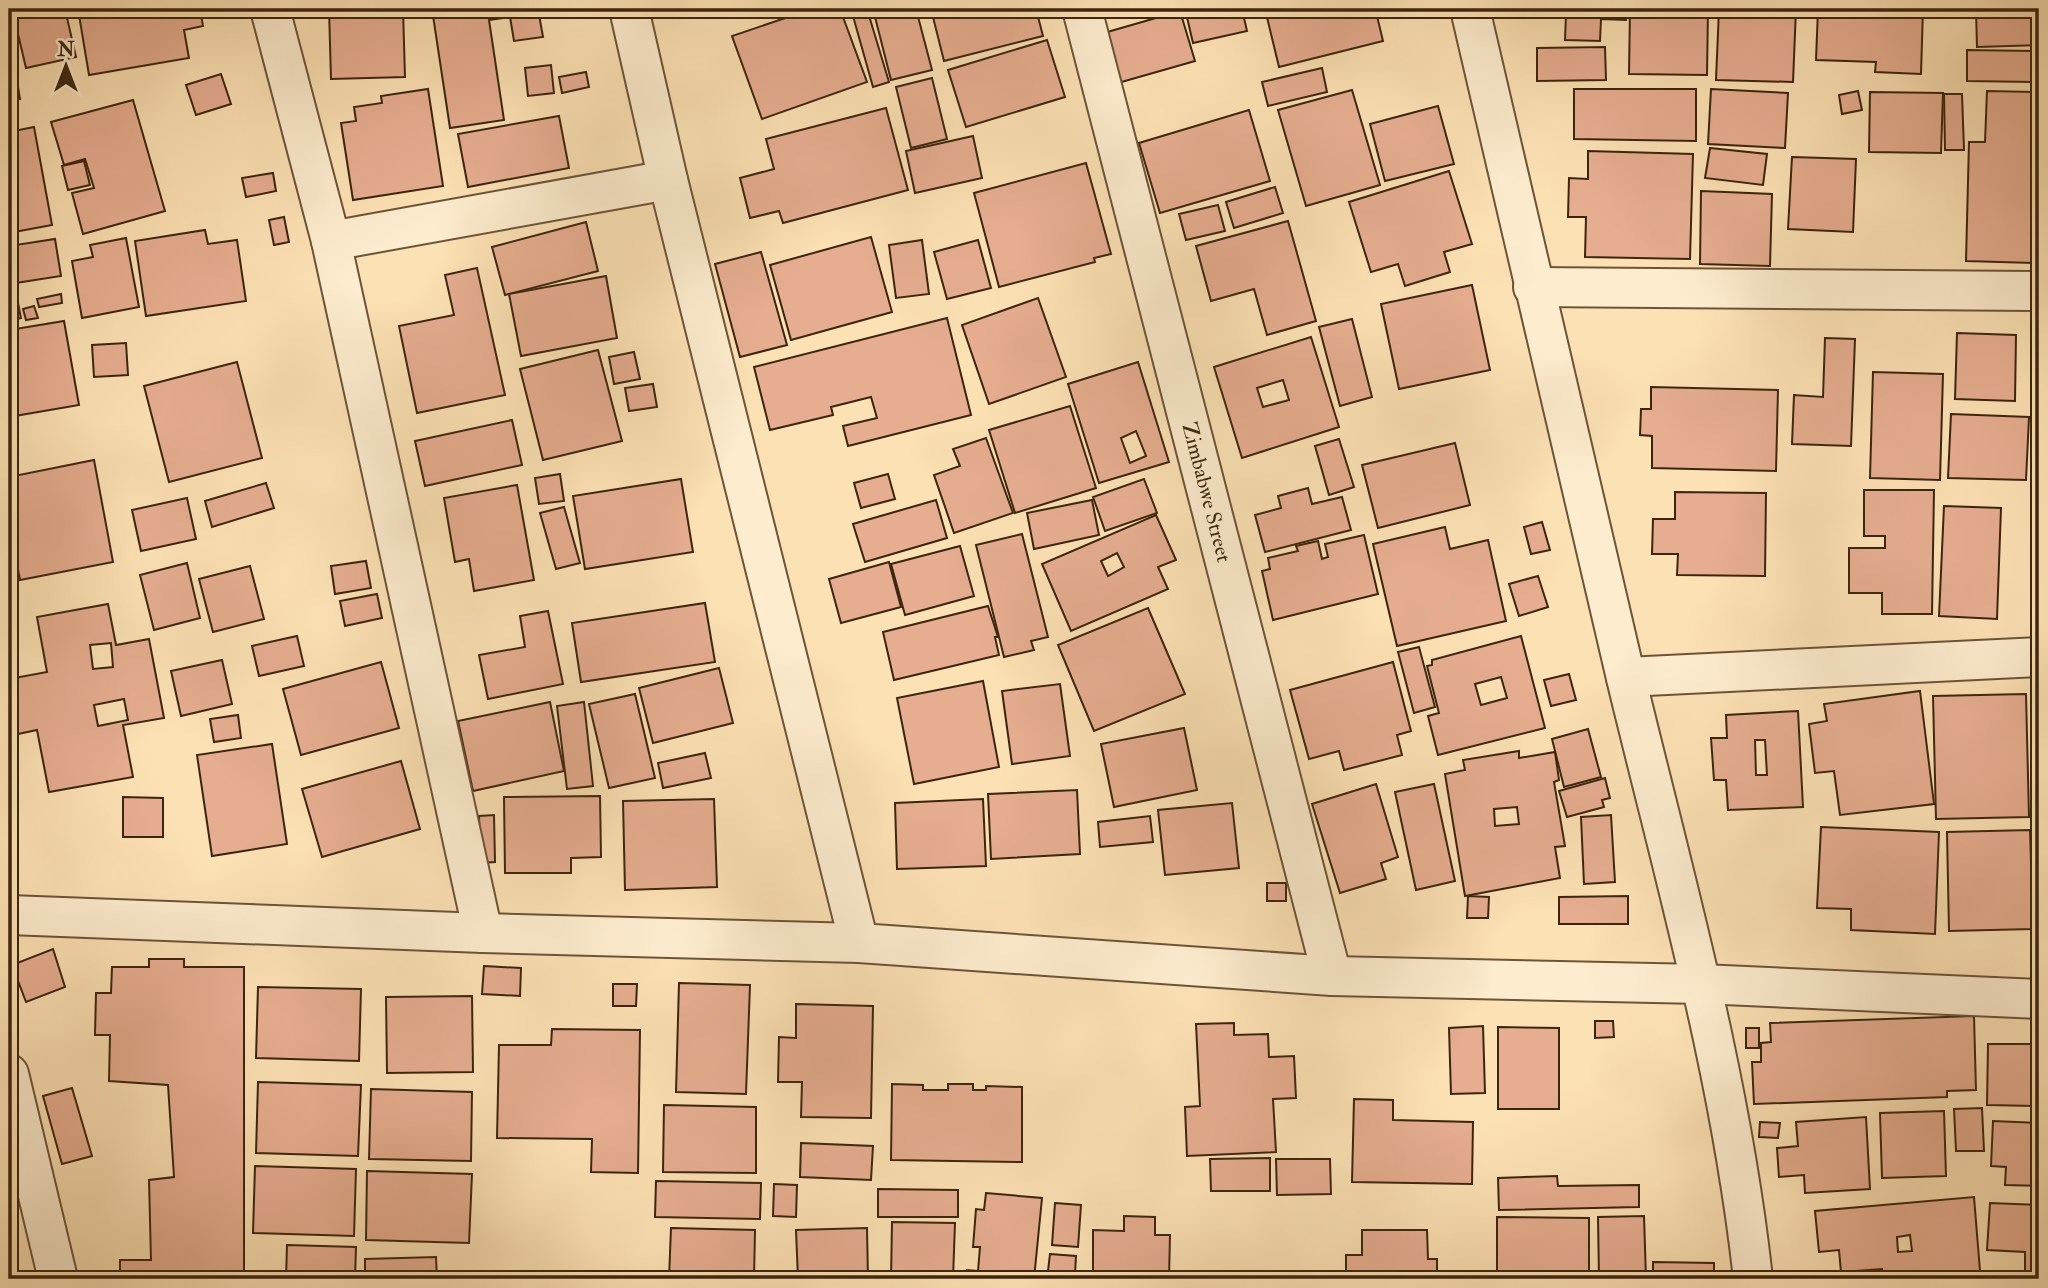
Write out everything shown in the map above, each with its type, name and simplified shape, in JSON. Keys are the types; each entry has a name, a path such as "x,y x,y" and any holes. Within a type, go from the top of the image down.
{"street":[{"path":"270,9 331,241 483,933"},
{"path":"629,9 668,180 859,943"},
{"name":"Zimbabwe Street","path":"1082,9 1332,975"},
{"path":"1469,9 1626,677 1702,984 1743,1185 1753,1279"},
{"path":"331,241 668,180"},
{"path":"1533,287 2039,291"},
{"path":"1626,677 2039,657"},
{"path":"9,915 483,933 859,943 1332,975 1702,984 2039,999"},
{"path":"9,1074 58,1279"}],"building":[{"path":"49,9 65,9 76,57 26,68 14,17"},
{"path":"78,9 200,9 203,26 184,30 189,58 89,75"},
{"path":"329,9 403,9 405,77 331,79"},
{"path":"432,9 538,9 543,37 514,41 510,17 489,20 504,120 450,128"},
{"path":"812,9 840,9 867,82 762,119 732,36"},
{"path":"851,9 867,9 889,82 873,87"},
{"path":"873,9 916,9 932,70 891,80"},
{"path":"931,9 1036,9 1043,36 944,61"},
{"path":"1185,9 1242,9 1247,31 1193,43"},
{"path":"1265,9 1388,9 1389,13 1377,16 1383,41 1279,67"},
{"path":"1530,9 1627,9 1626,20 1601,19 1600,41 1565,40 1566,14 1530,13"},
{"path":"1630,9 1708,9 1707,75 1629,74"},
{"path":"1719,9 1796,9 1793,82 1716,80"},
{"path":"1818,9 1923,9 1921,74 1875,72 1876,62 1816,60"},
{"path":"1976,9 2039,9 2039,45 1977,47"},
{"path":"1180,11 1195,61 1118,83 1104,33"},
{"path":"9,30 20,99 9,100"},
{"path":"1047,40 1065,97 966,127 948,70"},
{"path":"1605,47 1606,80 1537,81 1537,48"},
{"path":"1967,50 2039,51 2039,82 1967,81"},
{"path":"551,65 554,93 528,96 525,68"},
{"path":"1322,68 1327,92 1268,106 1262,82"},
{"path":"586,72 589,87 562,93 559,77"},
{"path":"221,74 231,104 196,115 186,85"},
{"path":"932,78 947,139 911,148 896,87"},
{"path":"428,89 443,186 353,200 341,123 356,121 354,107 382,103 381,96"},
{"path":"1574,89 1696,89 1696,141 1574,139"},
{"path":"1711,89 1788,93 1785,148 1708,144"},
{"path":"1352,90 1380,185 1306,206 1278,110"},
{"path":"1858,91 1862,110 1842,114 1839,95"},
{"path":"1987,91 2039,92 2036,263 1966,261 1969,142 1985,142"},
{"path":"1870,92 1943,93 1941,153 1869,152"},
{"path":"1944,94 1962,94 1964,150 1945,150"},
{"path":"133,100 165,211 83,234 72,193 94,188 85,159 64,165 51,122"},
{"path":"1438,106 1454,164 1385,181 1370,124"},
{"path":"886,108 908,190 783,223 779,211 750,218 740,178 774,169 766,139"},
{"path":"1249,110 1270,181 1160,213 1139,143"},
{"path":"559,116 569,168 468,187 458,134"},
{"path":"34,127 52,225 9,233 9,132"},
{"path":"973,136 982,178 915,193 906,151"},
{"path":"1710,148 1767,154 1763,185 1705,178"},
{"path":"1588,151 1693,154 1690,259 1585,257 1586,217 1568,217 1569,178 1588,179"},
{"path":"1792,157 1856,159 1853,232 1788,229"},
{"path":"84,161 90,185 68,190 62,166"},
{"path":"1086,163 1111,254 1094,258 1095,262 999,287 974,193"},
{"path":"1449,171 1472,244 1444,252 1450,272 1405,286 1398,264 1371,272 1349,202"},
{"path":"273,173 276,191 246,197 242,178"},
{"path":"1275,187 1283,213 1234,228 1226,202"},
{"path":"1701,191 1772,194 1770,266 1700,264"},
{"path":"1218,205 1225,231 1186,240 1179,214"},
{"path":"284,217 289,242 274,245 269,220"},
{"path":"1288,221 1316,321 1267,335 1254,289 1211,301 1196,246"},
{"path":"586,222 598,271 505,295 492,247"},
{"path":"205,230 208,244 237,240 246,301 146,316 135,241"},
{"path":"871,237 892,312 791,340 770,265"},
{"path":"126,238 139,307 82,318 72,261 93,257 90,245"},
{"path":"55,239 61,276 9,284 9,246"},
{"path":"922,240 929,294 896,298 889,245"},
{"path":"978,240 991,288 947,299 934,252"},
{"path":"761,252 787,345 740,357 715,264"},
{"path":"477,268 505,395 417,413 399,326 454,315 445,275"},
{"path":"606,276 617,338 521,356 509,294"},
{"path":"1472,285 1490,370 1399,389 1381,304"},
{"path":"16,293 21,318 9,321 9,295"},
{"path":"61,294 62,303 39,307 37,299"},
{"path":"1038,298 1066,377 989,404 962,325"},
{"path":"34,306 38,318 26,320 23,309"},
{"path":"947,318 971,415 848,446 843,426 877,418 871,397 831,407 833,415 770,430 754,367"},
{"path":"1352,319 1372,397 1340,406 1319,327"},
{"path":"64,321 79,405 9,417 9,330"},
{"path":"1957,333 2016,335 2015,401 1955,399"},
{"path":"1311,337 1339,427 1242,458 1214,367","holes":["1283,380 1289,400 1263,407 1257,388"]},
{"path":"1825,338 1855,339 1851,446 1792,444 1794,395 1823,397"},
{"path":"126,343 128,375 94,377 92,345"},
{"path":"598,350 622,441 543,460 520,369"},
{"path":"634,352 640,379 614,384 609,357"},
{"path":"237,362 262,458 169,482 144,386"},
{"path":"1138,362 1169,462 1099,483 1068,384","holes":["1136,431 1146,456 1130,463 1121,438"]},
{"path":"1873,372 1943,374 1940,480 1870,478"},
{"path":"653,384 657,407 629,411 625,388"},
{"path":"1651,387 1778,390 1776,471 1652,468 1652,436 1640,435 1641,409 1651,409"},
{"path":"2036,405 2039,405 2039,436 2034,436"},
{"path":"1070,406 1096,488 1015,513 989,430"},
{"path":"1951,414 2029,417 2026,480 1948,478"},
{"path":"512,420 522,465 425,486 415,441"},
{"path":"986,438 1013,513 954,533 934,475 960,466 953,449"},
{"path":"1339,439 1354,487 1329,495 1315,446"},
{"path":"1455,443 1470,505 1378,528 1362,465"},
{"path":"94,460 113,562 20,580 9,522 9,477"},
{"path":"560,474 564,501 539,504 535,478"},
{"path":"888,474 895,499 861,508 854,483"},
{"path":"681,479 693,552 585,569 573,496"},
{"path":"1144,479 1157,513 1105,531 1093,497"},
{"path":"266,483 274,508 212,527 205,501"},
{"path":"517,485 534,580 474,591 469,559 455,562 444,498"},
{"path":"1308,488 1312,504 1342,497 1351,530 1265,552 1255,515 1281,508 1278,496"},
{"path":"1864,490 1934,490 1932,614 1882,614 1882,593 1849,593 1849,548 1885,548 1885,536 1864,536"},
{"path":"1675,492 1766,493 1765,576 1677,575 1678,554 1652,554 1653,519 1675,519"},
{"path":"187,498 196,539 141,551 132,510"},
{"path":"936,500 947,538 865,562 853,524"},
{"path":"1092,500 1099,535 1034,549 1027,513"},
{"path":"1944,506 2001,508 1997,619 1939,616"},
{"path":"564,507 580,563 556,569 540,513"},
{"path":"1156,515 1176,560 1158,567 1168,589 1071,631 1042,564","holes":["1117,553 1124,567 1108,576 1101,561"]},
{"path":"1542,522 1550,550 1531,554 1524,527"},
{"path":"1445,527 1450,549 1488,540 1506,621 1397,646 1373,544"},
{"path":"1022,534 1048,637 1031,641 1034,650 1004,657 976,545"},
{"path":"1364,535 1378,594 1273,620 1262,571 1270,569 1268,558 1298,551 1296,546 1318,541 1322,559 1328,557 1325,544"},
{"path":"960,546 974,596 905,615 891,564"},
{"path":"366,561 371,588 335,594 331,566"},
{"path":"889,562 901,607 841,623 829,579"},
{"path":"187,563 200,618 154,630 140,575"},
{"path":"250,566 264,619 213,632 199,579"},
{"path":"1538,576 1548,607 1519,616 1509,584"},
{"path":"377,594 382,618 345,626 340,601"},
{"path":"705,603 715,662 581,682 572,623"},
{"path":"108,604 116,645 149,639 164,718 123,725 133,777 49,792 37,730 18,734 9,679 47,672 37,617","holes":["111,643 113,667 93,669 90,645","124,699 128,720 98,726 94,705"]},
{"path":"988,606 998,637 995,637 999,655 894,680 883,632"},
{"path":"1148,608 1185,694 1094,731 1058,645"},
{"path":"548,611 563,684 488,699 479,655 525,647 520,616"},
{"path":"297,636 304,666 259,676 252,646"},
{"path":"1521,636 1545,728 1438,755 1428,716 1439,713 1427,666 1432,665 1432,660","holes":["1501,677 1507,698 1481,705 1475,684"]},
{"path":"1419,647 1435,707 1414,713 1398,652"},
{"path":"222,660 232,704 181,716 171,671"},
{"path":"381,662 399,728 301,755 283,689"},
{"path":"1393,662 1411,731 1397,735 1402,755 1344,770 1339,751 1309,759 1290,690"},
{"path":"719,668 733,723 653,743 639,688"},
{"path":"1569,674 1576,700 1551,706 1544,680"},
{"path":"983,681 999,767 914,784 897,698"},
{"path":"1060,684 1070,756 1012,764 1002,691"},
{"path":"1920,691 1934,804 1840,815 1834,771 1815,773 1809,724 1827,721 1824,704"},
{"path":"635,694 655,778 609,788 589,704"},
{"path":"2026,694 2029,817 1936,819 1933,696"},
{"path":"550,702 564,771 473,791 458,721"},
{"path":"584,702 593,786 567,789 557,706"},
{"path":"1798,711 1803,807 1728,810 1726,780 1714,780 1711,738 1727,738 1726,715","holes":["1755,740 1765,740 1767,775 1756,775"]},
{"path":"238,715 241,738 214,742 210,719"},
{"path":"1184,728 1197,790 1114,807 1101,744"},
{"path":"1588,729 1601,777 1564,787 1552,739"},
{"path":"272,744 287,844 212,856 197,755"},
{"path":"1519,751 1519,758 1555,752 1559,780 1554,782 1565,846 1555,847 1560,878 1465,896 1445,774 1465,770 1463,760","holes":["1517,807 1519,824 1495,826 1494,809"]},
{"path":"705,753 711,778 663,788 658,763"},
{"path":"401,761 420,829 322,857 302,789"},
{"path":"1605,778 1610,798 1602,800 1604,807 1567,817 1559,791"},
{"path":"1376,784 1398,857 1381,863 1386,879 1340,893 1312,804"},
{"path":"1434,784 1455,881 1416,890 1395,792"},
{"path":"1077,790 1080,854 991,859 988,794"},
{"path":"600,796 601,857 571,858 571,873 505,873 504,797"},
{"path":"123,797 163,798 163,837 123,837"},
{"path":"714,799 717,887 625,890 623,801"},
{"path":"983,799 986,866 897,869 895,803"},
{"path":"1232,803 1239,868 1165,875 1158,810"},
{"path":"494,815 495,862 481,863 479,816"},
{"path":"1611,815 1615,882 1584,884 1581,817"},
{"path":"1150,816 1153,842 1100,847 1098,822"},
{"path":"1821,827 1939,832 1935,934 1851,930 1851,909 1817,908"},
{"path":"2030,830 2033,929 1949,931 1947,832"},
{"path":"1267,883 1286,883 1286,901 1267,901"},
{"path":"1468,896 1489,897 1488,918 1467,918"},
{"path":"1628,896 1628,924 1559,924 1559,897"},
{"path":"53,949 65,987 26,1002 12,965"},
{"path":"149,959 184,959 184,967 244,967 244,1279 120,1279 120,1260 151,1260 149,1180 174,1177 168,1085 109,1081 110,1035 95,1035 96,993 111,993 112,967 149,967"},
{"path":"484,966 521,968 520,996 482,994"},
{"path":"679,983 750,985 746,1094 676,1092"},
{"path":"613,984 637,984 636,1006 613,1006"},
{"path":"258,987 361,989 359,1061 256,1058"},
{"path":"472,996 473,1072 387,1073 386,997"},
{"path":"796,1004 873,1006 871,1118 801,1117 802,1082 778,1082 779,1037 796,1038"},
{"path":"1974,1016 1976,1090 1947,1091 1947,1097 1754,1104 1752,1062 1761,1062 1761,1043 1771,1042 1770,1023"},
{"path":"1595,1021 1613,1021 1614,1037 1595,1038"},
{"path":"1234,1023 1234,1035 1268,1034 1269,1057 1294,1056 1296,1098 1273,1099 1276,1152 1187,1156 1185,1107 1200,1106 1196,1024"},
{"path":"1483,1026 1485,1093 1451,1094 1449,1028"},
{"path":"1498,1027 1559,1028 1559,1109 1498,1109"},
{"path":"1746,1028 1759,1028 1759,1048 1746,1048"},
{"path":"552,1029 640,1030 638,1173 591,1172 592,1139 497,1138 499,1045 551,1045"},
{"path":"1988,1044 2039,1044 2039,1106 1987,1105"},
{"path":"258,1082 361,1085 358,1156 256,1153"},
{"path":"892,1084 923,1085 923,1090 948,1090 948,1084 973,1084 973,1090 986,1090 986,1086 1022,1087 1022,1162 891,1160"},
{"path":"72,1088 92,1156 62,1164 43,1096"},
{"path":"371,1089 472,1092 471,1161 369,1159"},
{"path":"1354,1099 1393,1100 1393,1120 1473,1122 1472,1184 1352,1182"},
{"path":"664,1105 756,1107 756,1173 663,1172"},
{"path":"1982,1108 1984,1151 1956,1151 1954,1109"},
{"path":"1944,1111 1946,1176 1882,1178 1880,1113"},
{"path":"1866,1117 1870,1189 1805,1193 1804,1175 1779,1177 1777,1148 1798,1146 1796,1122"},
{"path":"1993,1121 2039,1123 2039,1186 2005,1185 2006,1167 1991,1166"},
{"path":"1760,1122 1780,1123 1778,1138 1759,1137"},
{"path":"801,1143 873,1146 871,1180 800,1177"},
{"path":"1270,1158 1270,1191 1211,1191 1210,1159"},
{"path":"1276,1159 1330,1159 1331,1194 1277,1195"},
{"path":"255,1166 356,1169 354,1236 253,1233"},
{"path":"367,1171 472,1174 469,1243 366,1240"},
{"path":"1557,1176 1558,1186 1639,1185 1639,1207 1499,1210 1498,1178"},
{"path":"656,1181 761,1183 760,1219 655,1217"},
{"path":"774,1184 797,1185 796,1217 773,1216"},
{"path":"878,1189 958,1190 958,1217 878,1217"},
{"path":"986,1193 1042,1198 1034,1279 966,1279 967,1270 978,1271 980,1247 973,1247 976,1209 984,1210"},
{"path":"1974,1197 1980,1271 1883,1279 1882,1269 1841,1272 1839,1250 1819,1252 1815,1211","holes":["1910,1235 1912,1251 1898,1252 1897,1237"]},
{"path":"1055,1203 1081,1205 1078,1247 1052,1245"},
{"path":"1990,1203 2039,1205 2039,1272 2025,1271 2025,1252 1987,1250"},
{"path":"1124,1216 1155,1217 1155,1235 1170,1235 1169,1279 1093,1279 1093,1230 1124,1231"},
{"path":"1644,1216 1646,1279 1599,1279 1598,1217"},
{"path":"1497,1217 1589,1218 1589,1279 1497,1279"},
{"path":"892,1222 955,1223 953,1279 891,1279"},
{"path":"671,1228 755,1230 754,1279 669,1279"},
{"path":"867,1228 868,1279 798,1279 796,1230"},
{"path":"1362,1230 1427,1230 1428,1259 1437,1259 1437,1279 1346,1279 1346,1255 1362,1255"},
{"path":"287,1245 356,1247 355,1279 286,1279"},
{"path":"1050,1254 1076,1256 1075,1274 1048,1271"},
{"path":"436,1257 437,1279 365,1279 365,1259"},
{"path":"1653,1262 1714,1263 1714,1279 1653,1279"}]}
